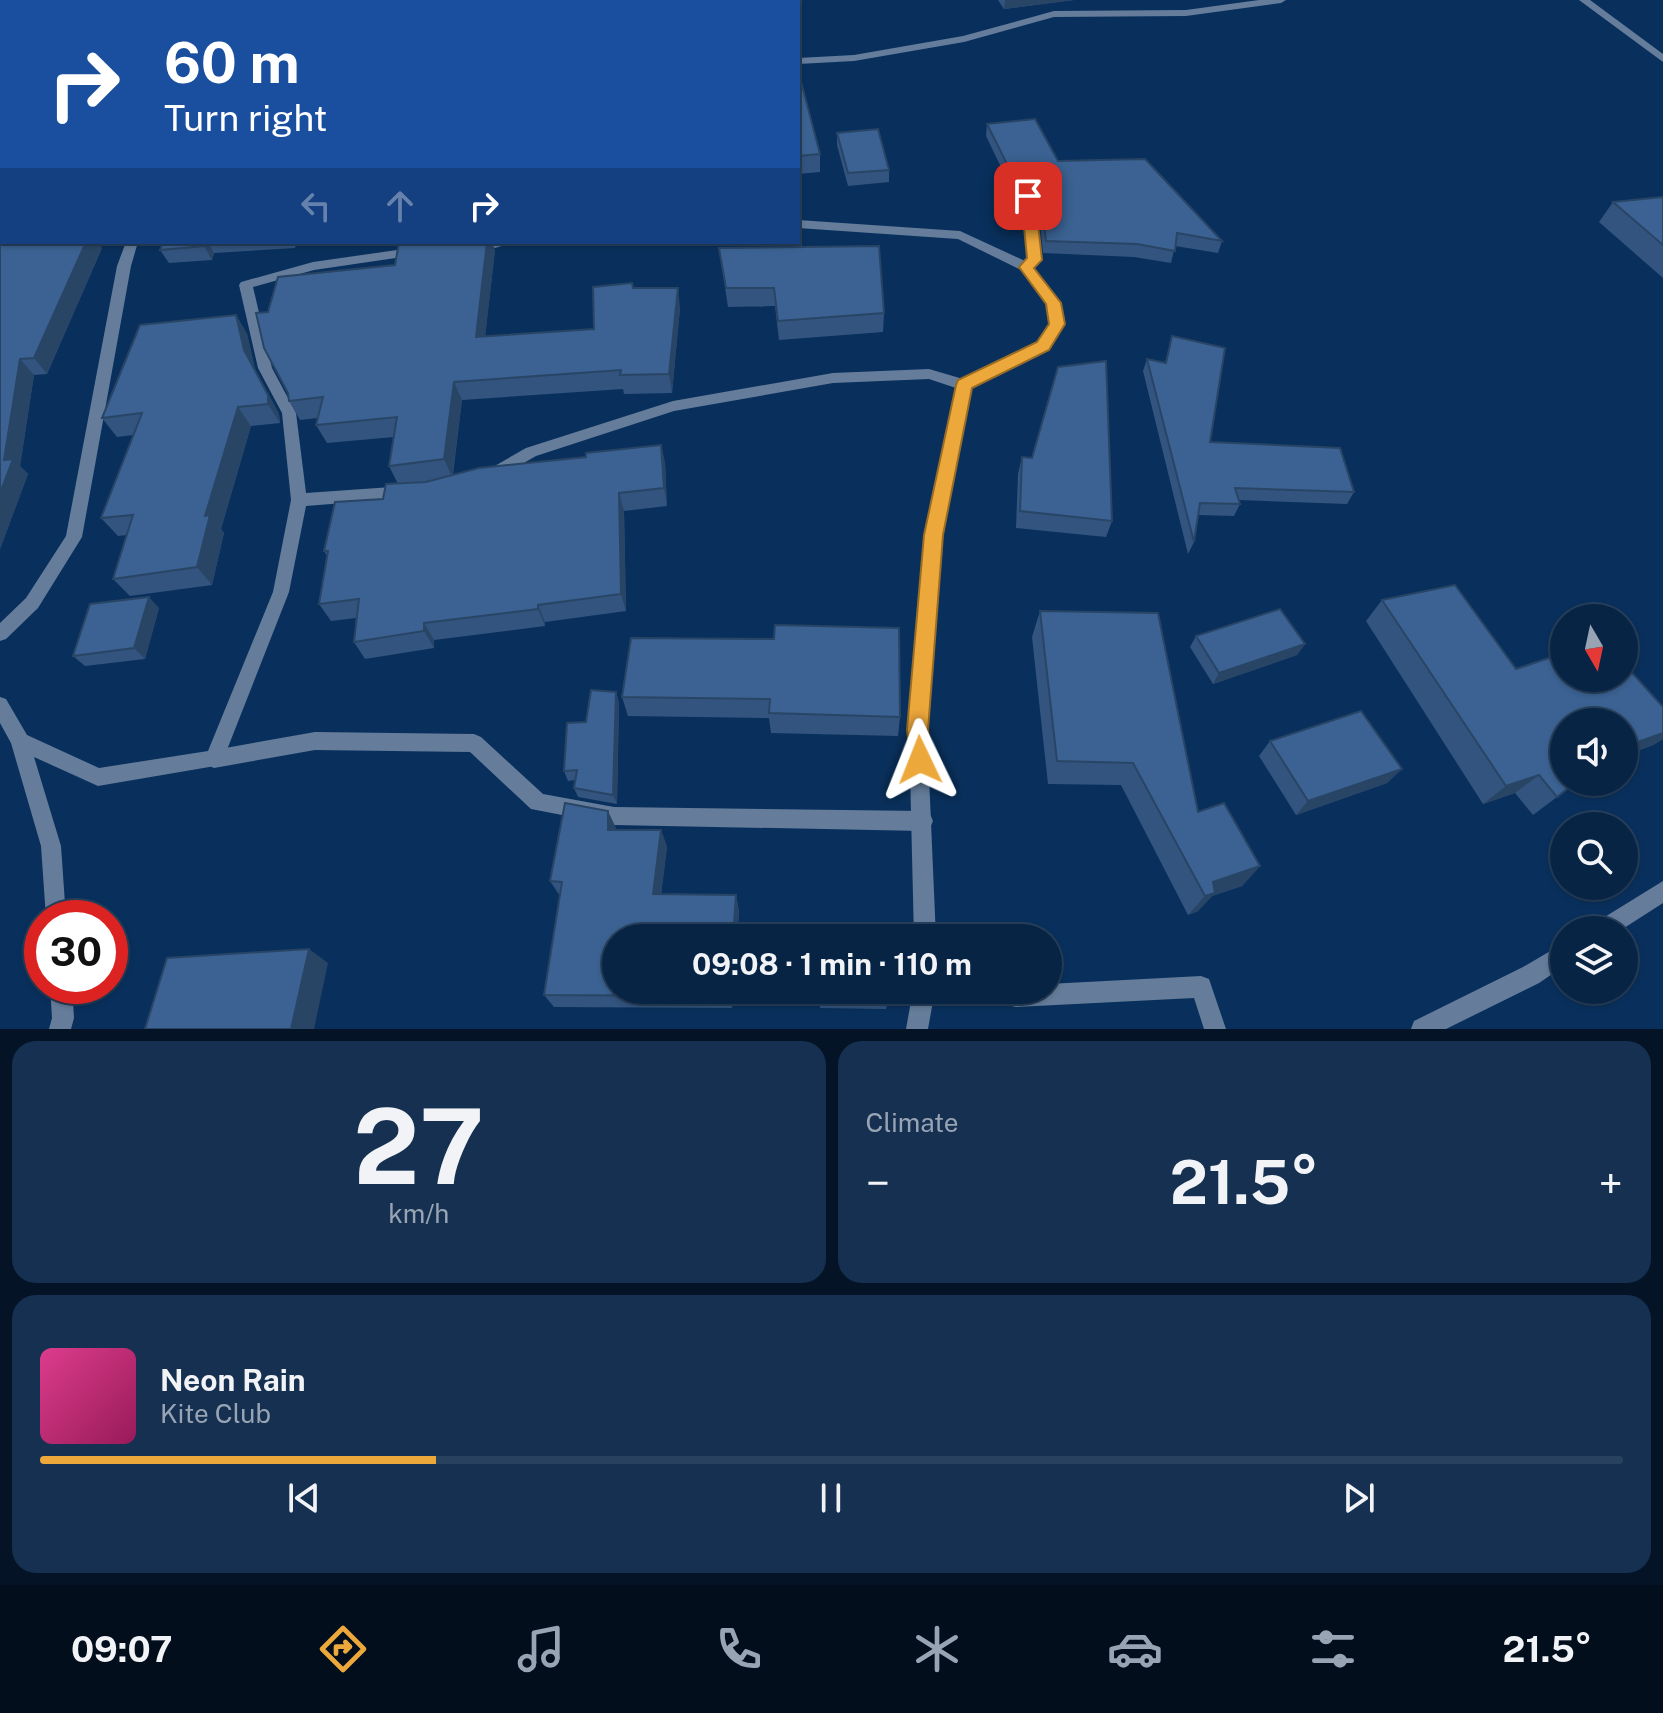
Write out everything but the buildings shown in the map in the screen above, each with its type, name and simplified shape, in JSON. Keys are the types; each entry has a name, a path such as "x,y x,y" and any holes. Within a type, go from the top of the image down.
{"street":[{"path":"800,61 854,58 964,39 1054,14 1186,13 1281,0"},
{"path":"1584,0 1663,59"},
{"path":"1026,267 1035,260 1028,196"},
{"path":"470,482 482,479 531,452 673,406 833,378 929,374 964,385 1043,346 1057,324 1054,303 1026,267 960,235 800,224"},
{"path":"0,634 32,603 74,537 124,266 131,244"},
{"path":"463,246 484,244"},
{"path":"214,759 281,592 299,500 289,413 265,368 246,285 313,266 436,249"},
{"path":"925,924 918,730 934,535 964,385"},
{"path":"299,500 419,492"},
{"path":"0,705 20,741 51,846 55,900"},
{"path":"20,741 98,777 315,741 474,743 538,802 614,816 923,821"},
{"path":"1624,916 1663,891"},
{"path":"1422,1029 1550,963"},
{"path":"1062,994 1201,987 1215,1029"},
{"path":"60,1029 62,1004"},
{"path":"917,1029 921,1004"}],"route":[{"path":"920,760 918,730 934,535 964,385 1043,346 1057,324 1054,303 1026,267 1035,260 1028,196"}]}
